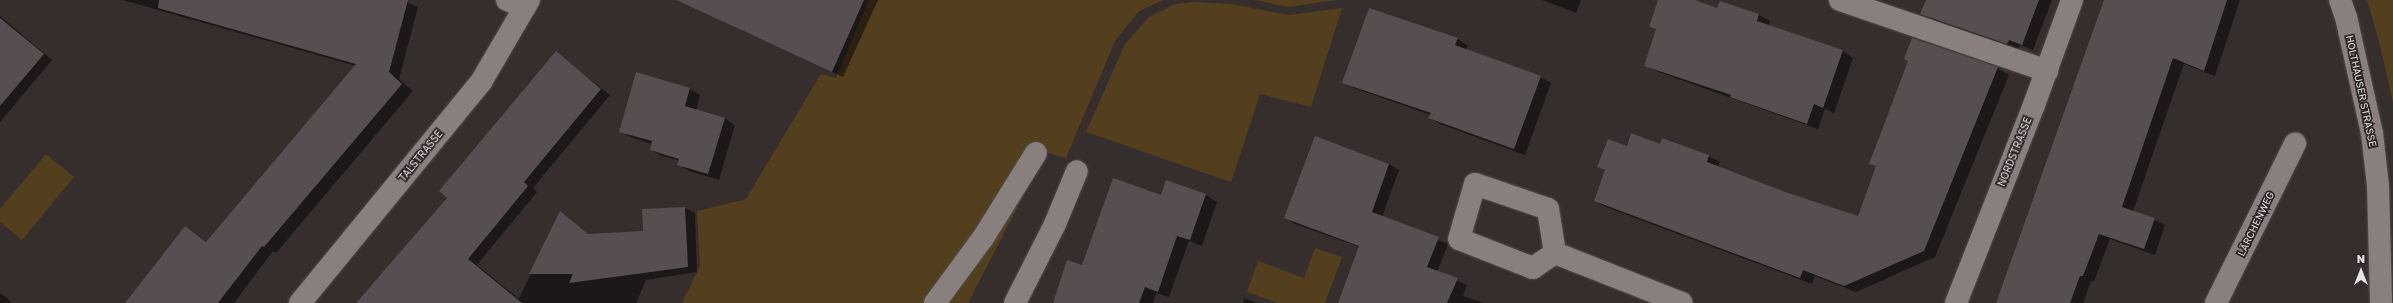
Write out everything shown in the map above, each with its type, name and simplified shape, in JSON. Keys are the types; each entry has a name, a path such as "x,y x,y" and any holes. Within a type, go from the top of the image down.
{"street":[{"path":"1840,0 2047,71"},
{"name":"NORDSTRASSE","path":"1956,303 2047,71 2072,0"},
{"name":"HOLTHAUSER STRASSE","path":"2340,0 2348,25 2372,133 2378,186 2381,303"},
{"name":"TALSTRASSE","path":"300,303 481,82 520,2"},
{"name":"LÄRCHENWEG","path":"2216,303 2295,144"},
{"path":"936,303 983,238 1036,153"},
{"path":"1015,303 1055,224 1077,171"},
{"path":"1475,184 1548,209 1555,253 1533,268 1459,239 1475,184"},
{"path":"1555,253 1682,303"}],"shaded area":[{"path":"869,0 1163,0 1139,11 1115,41 1066,158 1046,152 968,303 682,303 700,266 697,211 746,199 821,74 836,78"},
{"path":"1255,0 1336,0 1288,7"},
{"path":"2367,0 2393,0 2393,103 2381,49"},
{"path":"1194,2 1231,4 1289,15 1342,8 1311,107 1260,94 1231,182 1086,132 1125,44 1149,17 1176,4"},
{"path":"46,154 74,177 22,240 0,222 0,209"},
{"path":"1315,248 1342,257 1325,303 1278,303 1247,292 1258,261 1304,278"}],"building":[{"path":"159,0 408,0 389,72 402,84 264,247 262,246 218,303 125,303 185,226 206,242 356,64 158,8"},
{"path":"676,0 864,0 832,72"},
{"path":"1658,0 1695,0 1717,8 1720,1 1759,14 1757,21 1843,50 1823,108 1814,104 1807,124 1730,97 1731,95 1644,66 1656,29 1649,27"},
{"path":"1926,0 2039,0 2022,45 2009,40 2007,44 1920,14"},
{"path":"2104,0 2227,0 2204,71 2173,58 2122,207 2155,218 2144,249 2099,234 2083,276 2080,276 2070,303 1996,303"},
{"path":"1369,8 1458,38 1455,45 1541,76 1514,149 1428,118 1431,113 1342,83"},
{"path":"0,18 44,54 0,106"},
{"path":"1912,38 1998,67 1924,251 1844,286 1803,270 1800,278 1594,201 1605,170 1597,167 1608,139 1627,146 1631,133 1660,144 1662,138 1709,155 1707,162 1788,193 1858,216 1876,166 1869,164 1908,61 1904,59"},
{"path":"556,51 601,89 524,182 528,186 468,259 522,303 356,303 447,198 439,191"},
{"path":"636,72 690,88 685,106 725,118 708,174 677,165 679,159 650,150 652,141 619,132"},
{"path":"1315,136 1389,164 1372,212 1439,237 1427,267 1458,278 1447,303 1338,303 1359,246 1284,218"},
{"path":"1113,178 1161,195 1166,180 1206,194 1190,240 1177,236 1158,292 1145,287 1139,303 1053,303 1067,260 1082,265"},
{"path":"685,207 688,267 569,283 573,274 529,274 560,211 588,234 643,231 642,209"}]}
